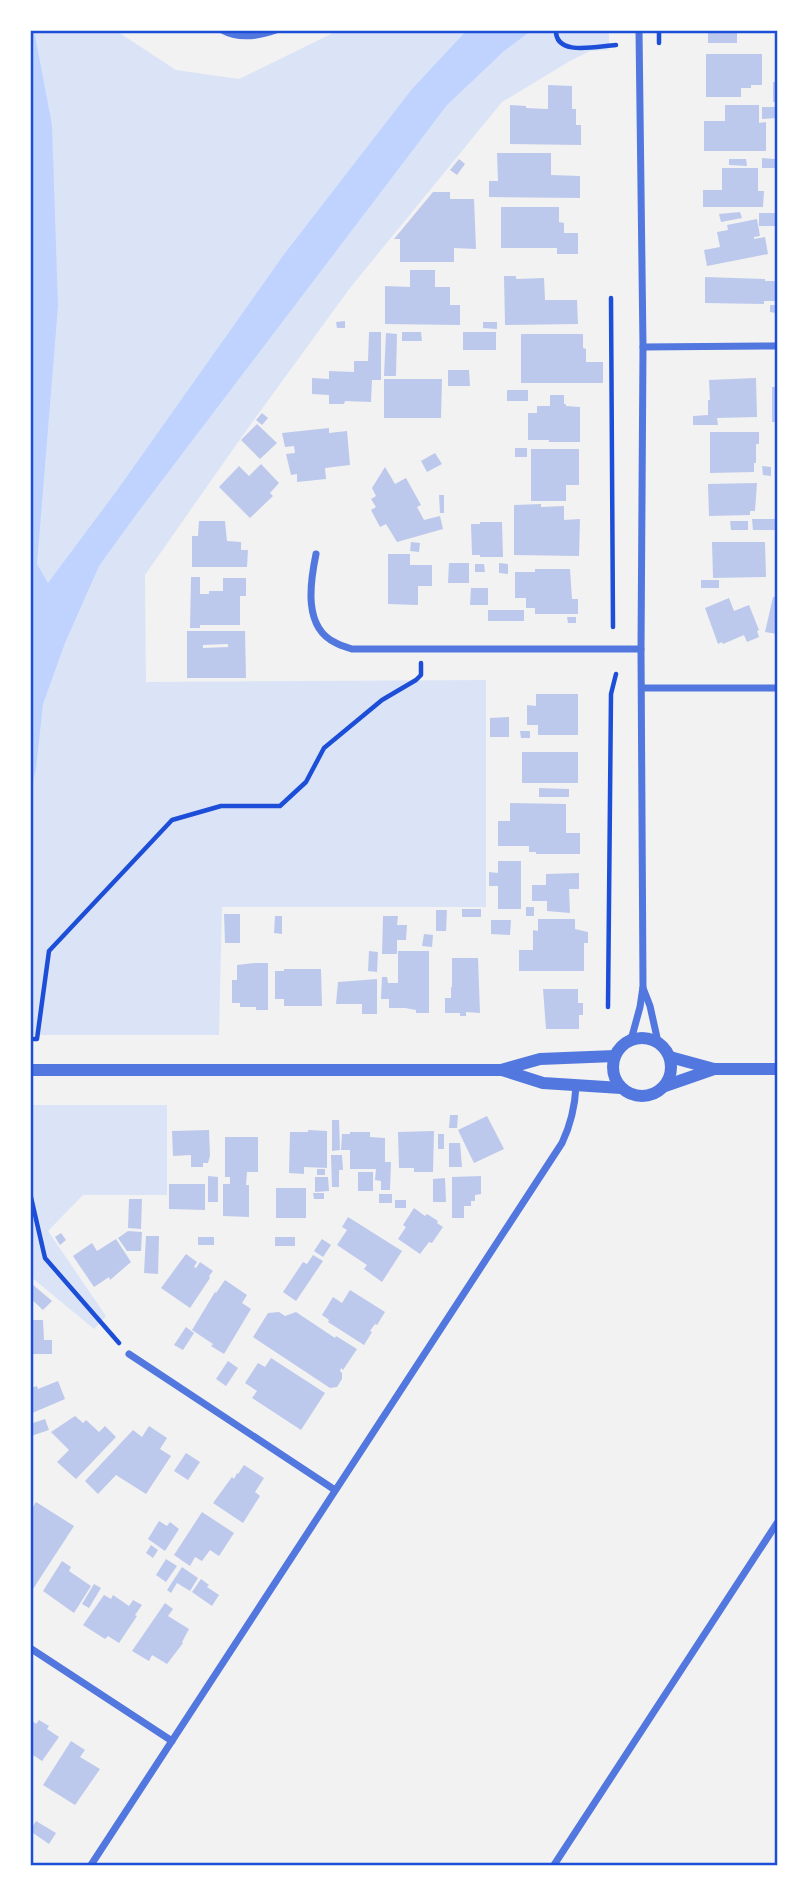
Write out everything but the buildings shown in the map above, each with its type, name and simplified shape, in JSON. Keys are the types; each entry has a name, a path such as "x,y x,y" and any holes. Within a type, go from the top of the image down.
{"street":[{"path":"222,30 246,36 275,30"},
{"path":"631,1040 643,987 643,347 639,30"},
{"path":"643,347 777,346"},
{"path":"316,554 311,594 314,617 322,632 334,642 352,649 641,649"},
{"path":"642,688 777,688"},
{"path":"643,987 658,1042"},
{"path":"501,1070 543,1083 621,1088 634,1095 649,1096 665,1086 672,1067 670,1057 658,1042 640,1038 623,1045 615,1056 613,1071 621,1088"},
{"path":"30,1070 501,1070 540,1059 615,1056"},
{"path":"670,1057 715,1069 777,1069"},
{"path":"665,1086 715,1069"},
{"path":"91,1865 562,1143 571,1125 576,1086"},
{"path":"129,1354 335,1490"},
{"path":"554,1865 777,1523"},
{"path":"30,1648 172,1741"}],"path":[{"path":"556,30 558,41 564,46 616,46"},
{"path":"659,30 659,43"},
{"path":"611,298 613,627"},
{"path":"30,1039 37,1039 49,951 172,820 221,806 280,806 306,782 324,748 382,700 421,675 422,648"},
{"path":"608,1007 611,694 616,674"},
{"path":"30,1193 45,1258 129,1354"}],"shaded area":[{"path":"30,30 115,30 176,70 239,79 339,30 609,30 609,50 590,51 502,102 350,288 145,575 146,682 486,680 486,907 222,907 219,1035 30,1035"},
{"path":"30,1105 167,1105 167,1195 83,1195 48,1231 106,1316 94,1329 30,1276"}],"water":[{"path":"31,30 34,30 52,125 58,306 37,564 48,583 285,253 412,89 467,30 532,30 504,51 447,105 99,566 65,643 43,704 36,769 30,792"}]}
